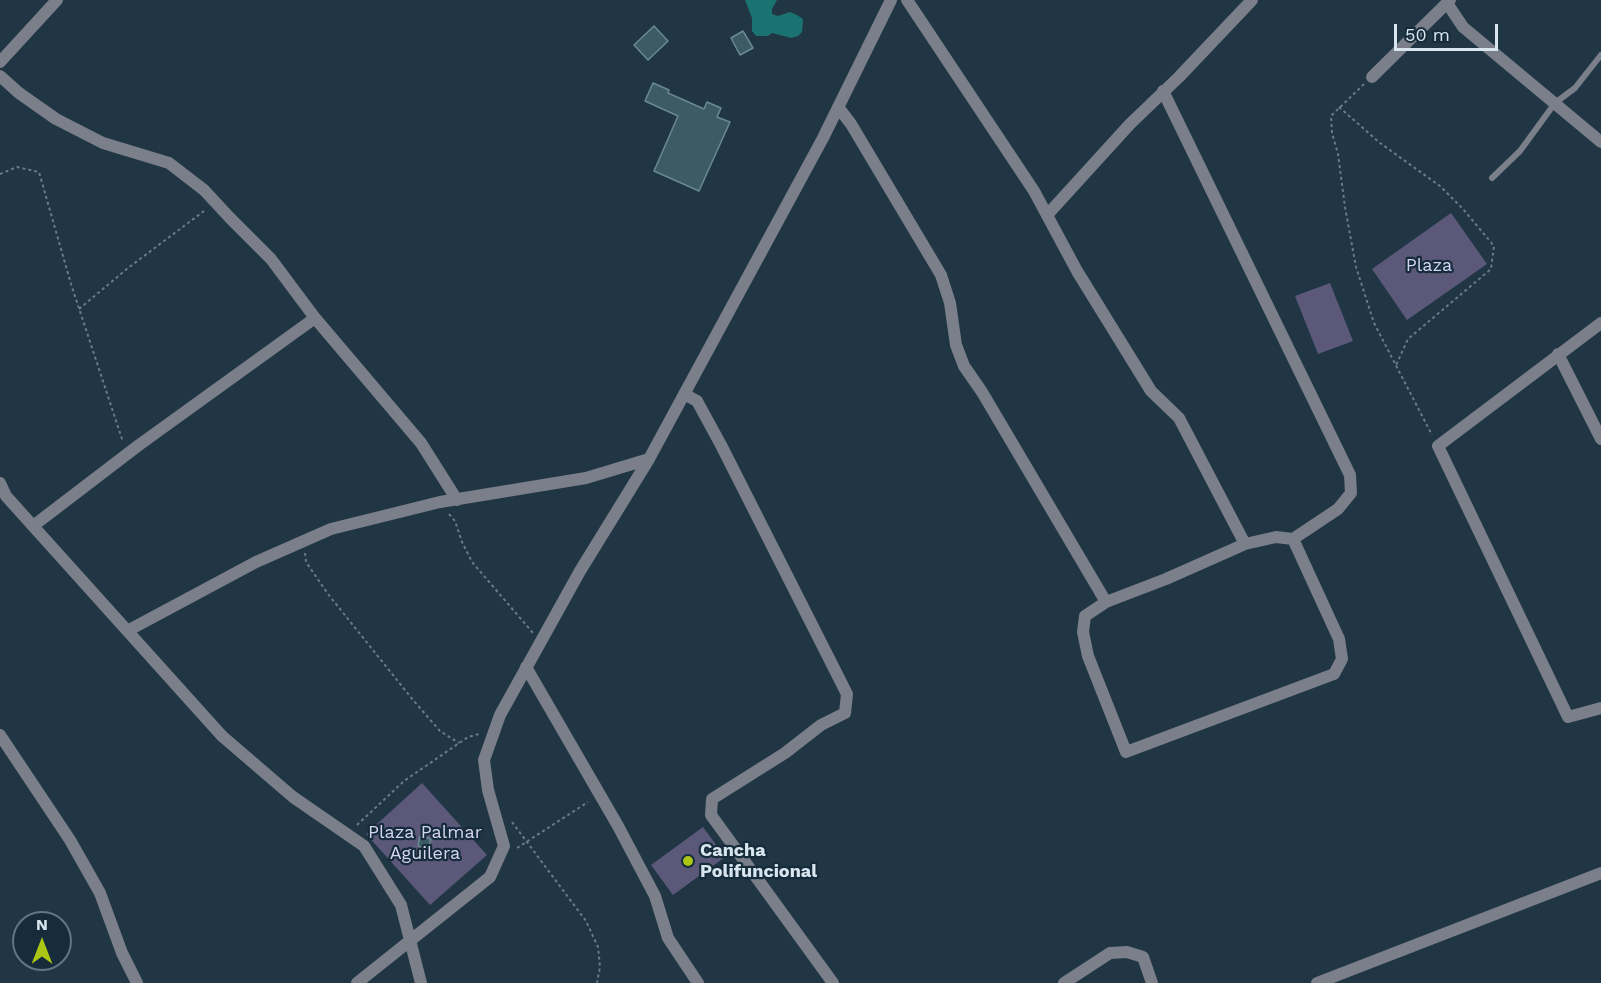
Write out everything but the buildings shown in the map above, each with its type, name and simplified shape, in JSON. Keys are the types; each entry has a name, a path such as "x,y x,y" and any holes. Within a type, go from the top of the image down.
{"street":[{"path":"0,62 57,0"},
{"path":"357,983 490,877 504,846 488,790 484,760 500,715 580,571 649,459 838,106 891,0"},
{"path":"907,0 1048,214 1077,271 1151,391 1179,418 1245,544"},
{"path":"1048,214 1130,124 1252,0"},
{"path":"1372,77 1449,1 1463,27 1601,142"},
{"path":"0,76 19,93 56,119 103,143 169,163 204,190 271,259 315,318 421,443 457,500"},
{"path":"1163,92 1350,475 1351,493 1338,509 1293,539 1276,537 1245,544 1166,579 1106,602 1085,616 1083,632 1088,656 1126,752 1334,674 1342,659 1339,639 1293,539"},
{"path":"838,106 941,275 950,303 956,345 964,366 982,392 1106,602"},
{"path":"33,526 126,454 315,318"},
{"path":"1601,323 1438,446 1568,717 1601,708"},
{"path":"1558,354 1601,440"},
{"path":"684,394 697,401 721,445 847,694 845,713 821,725 785,753 712,799 711,815 833,983"},
{"path":"129,630 256,562 331,529 440,502 586,478 649,459"},
{"path":"0,483 3,495 129,630 222,736 293,797 364,846 401,905 421,983"},
{"path":"526,667 600,794 655,896 668,938 698,983"},
{"path":"0,735 70,840 100,893 122,953 137,983"},
{"path":"1317,983 1601,873"},
{"path":"1064,983 1110,953 1127,952 1143,957 1152,983"}],"lane":[{"path":"1492,178 1520,151 1555,103 1575,88 1601,55"}],"path":[{"path":"1372,77 1331,116 1345,207 1356,267 1374,323 1438,446"},
{"path":"1339,106 1380,143 1440,186 1494,246 1491,269 1408,339 1396,365"},
{"path":"0,174 17,167 39,172 79,309 126,454"},
{"path":"79,309 128,268 216,202"},
{"path":"440,502 455,521 472,562 540,642"},
{"path":"303,542 306,562 328,594 440,731 459,743"},
{"path":"347,836 404,781 468,737 493,731"},
{"path":"518,848 600,794"},
{"path":"511,820 586,921 598,947 600,967 597,983"}],"green space":[{"name":"Plaza","path":"1451,213 1487,264 1407,320 1372,269"},
{"path":"1330,283 1353,341 1318,354 1295,296"},
{"name":"Plaza Palmar Aguilera","path":"422,783 487,855 430,905 366,834"},
{"name":"Cancha Polifuncional","path":"703,827 725,857 673,895 651,865"}],"shaded area":[{"path":"745,0 777,0 772,14 778,16 790,12 797,15 803,19 802,32 791,38 772,33 768,36 756,36 752,31 752,18"}],"place":[{"name":"Cancha Polifuncional","path":"688,861"}]}
